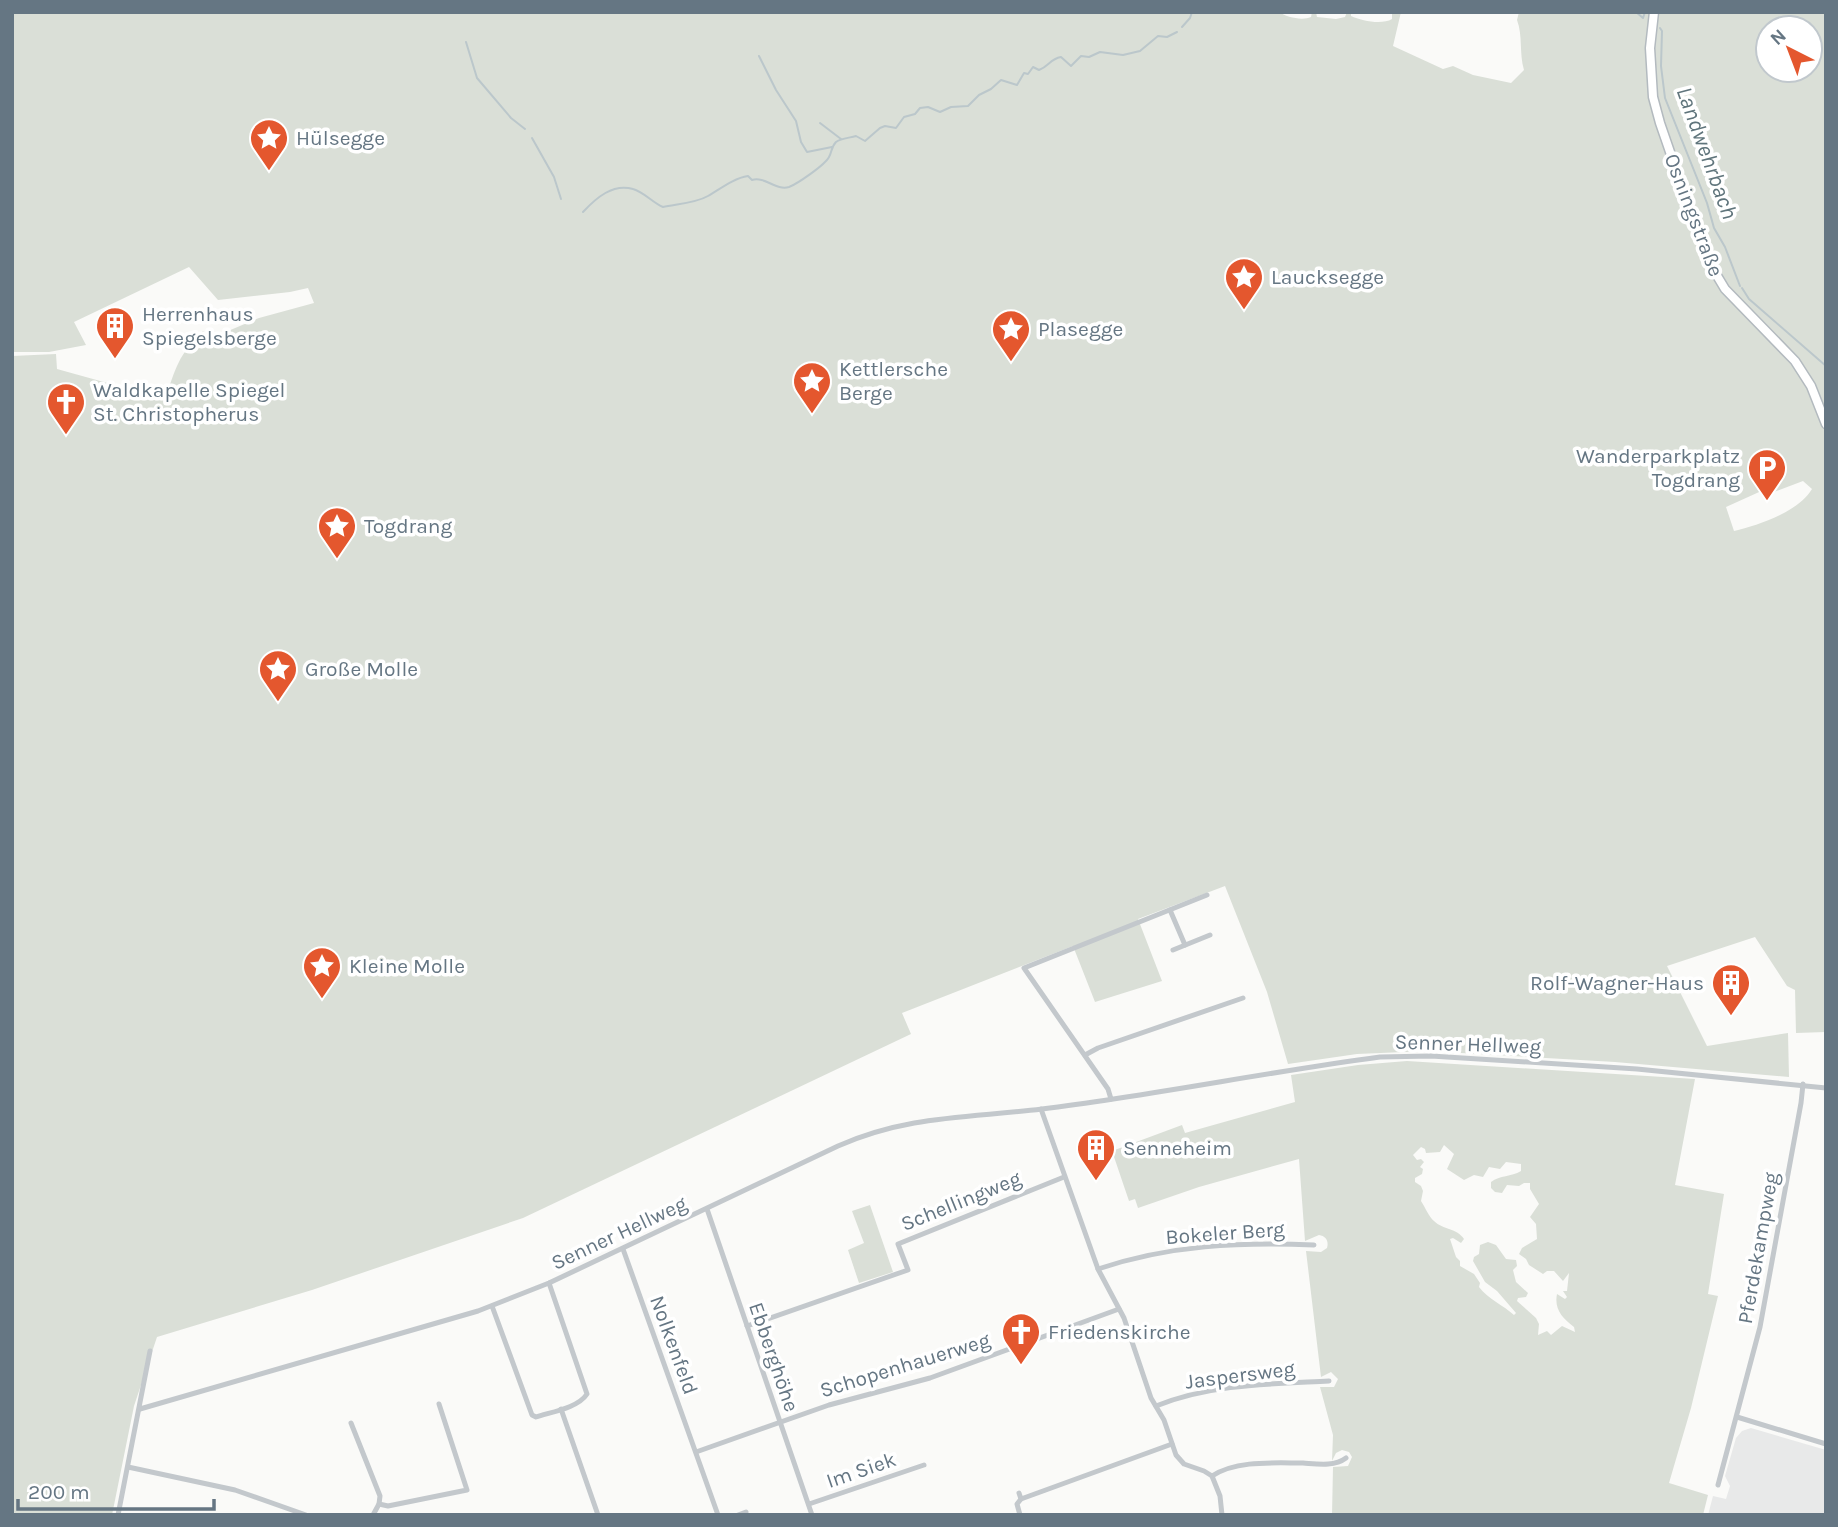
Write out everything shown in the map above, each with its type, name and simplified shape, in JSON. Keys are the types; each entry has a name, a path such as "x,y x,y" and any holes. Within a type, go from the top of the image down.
{"main road":[{"name":"Osningstraße","path":"1654,12 1650,53 1653,97 1707,259 1725,289 1795,361 1811,386 1826,424"}],"street":[{"path":"1111,1099 1108,1089 1024,968 1206,895"},
{"path":"1170,910 1185,945"},
{"path":"1172,950 1210,936"},
{"path":"1085,1055 1098,1048 1243,998"},
{"name":"Senner Hellweg","path":"140,1409 492,1306 623,1249 867,1133 949,1116 1041,1109 1381,1057 1431,1056 1637,1069 1826,1088"},
{"name":"Pferdekampweg","path":"1718,1485 1765,1305 1801,1103 1802,1084"},
{"path":"1041,1109 1098,1269 1119,1309 1176,1454 1184,1464 1212,1476 1220,1496 1222,1515"},
{"name":"Schellingweg","path":"747,1326 908,1270 898,1244 1065,1177"},
{"name":"Ebberghöhe","path":"707,1209 813,1515"},
{"name":"Bokeler Berg","path":"1098,1269 1142,1256 1204,1246 1253,1243 1314,1245"},
{"name":"Nolkenfeld","path":"623,1249 718,1515"},
{"path":"492,1306 532,1415 536,1417 561,1409 583,1400 587,1394 549,1283"},
{"name":"Schopenhauerweg","path":"780,1422 829,1405 930,1378 1119,1309"},
{"path":"118,1515 150,1351"},
{"name":"Jaspersweg","path":"1156,1406 1184,1396 1217,1389 1329,1381"},
{"path":"379,1504 388,1506 467,1490 439,1404"},
{"path":"561,1409 598,1515"},
{"path":"1737,1417 1826,1444"},
{"path":"696,1452 780,1422"},
{"path":"351,1423 378,1490 379,1504 373,1515"},
{"path":"1020,1515 1017,1504 1020,1496 1172,1444"},
{"path":"1212,1476 1224,1468 1283,1463 1332,1464 1346,1458"},
{"name":"Im Siek","path":"809,1504 924,1465"},
{"path":"128,1467 225,1488 306,1515"},
{"path":"738,1515 746,1512"}],"shaded area":[{"path":"12,12 1279,12 1303,19 1316,12 1317,17 1336,19 1351,12 1351,16 1356,18 1378,22 1392,19 1392,12 1401,12 1393,46 1443,69 1453,66 1473,75 1511,83 1524,70 1517,20 1519,12 1826,12 1826,1032 1796,1033 1795,990 1787,986 1755,937 1667,966 1707,1046 1788,1033 1789,1077 1615,1062 1427,1051 1357,1054 1288,1064 1267,992 1225,886 1138,919 1162,981 1095,1002 1073,946 902,1013 911,1034 523,1218 312,1290 157,1337 134,1406 112,1515 12,1515 12,356 56,354 57,369 165,399 183,355 203,331 209,339 259,318 314,303 308,288 218,300 189,267 74,322 86,345 49,352 12,352","holes":["1803,481 1812,489 1788,511 1734,531 1726,507 1768,488 1771,493"]},
{"path":"1407,1061 1695,1079 1675,1185 1724,1194 1708,1294 1718,1296 1691,1408 1669,1483 1708,1495 1703,1515 1332,1515 1333,1467 1348,1466 1352,1457 1349,1452 1342,1450 1336,1453 1332,1461 1333,1435 1320,1387 1334,1387 1338,1379 1331,1372 1321,1377 1306,1251 1321,1252 1327,1248 1328,1243 1319,1235 1305,1241 1299,1159 1199,1187 1138,1208 1135,1199 1129,1201 1112,1151 1182,1125 1185,1133 1295,1102 1291,1075","holes":["1444,1145 1454,1154 1447,1169 1464,1180 1474,1175 1483,1177 1489,1167 1500,1169 1506,1162 1521,1164 1521,1171 1494,1180 1491,1182 1491,1188 1502,1193 1507,1185 1530,1183 1530,1189 1539,1204 1530,1217 1536,1224 1537,1239 1522,1248 1519,1254 1543,1274 1554,1271 1563,1281 1569,1273 1567,1291 1563,1291 1567,1297 1565,1299 1557,1294 1557,1304 1560,1313 1574,1327 1575,1332 1562,1326 1551,1335 1547,1331 1538,1335 1539,1324 1536,1318 1517,1301 1528,1293 1516,1282 1513,1270 1517,1266 1516,1260 1506,1259 1496,1245 1488,1242 1480,1245 1479,1254 1473,1261 1485,1282 1497,1291 1516,1313 1514,1315 1479,1287 1480,1283 1474,1274 1460,1266 1450,1239 1461,1243 1464,1239 1432,1219 1421,1201 1423,1191 1415,1178 1422,1174 1423,1169 1420,1167 1424,1162 1413,1155 1421,1147 1426,1153 1440,1152"]},
{"path":"870,1205 893,1272 859,1283 848,1250 864,1243 852,1211"},
{"path":"1751,1428 1826,1450 1826,1515 1708,1515 1713,1496 1726,1499 1730,1486 1725,1476 1736,1438 1742,1431"}],"waterway":[{"name":"Landwehrbach","path":"1182,27 1192,12"},
{"name":"Landwehrbach","path":"1623,12 1629,12"},
{"name":"Landwehrbach","path":"1636,12 1643,18 1645,12"},
{"name":"Landwehrbach","path":"1660,28 1665,98 1707,203 1714,228 1725,247 1740,286"},
{"name":"Landwehrbach","path":"583,212 599,197 619,188 637,190 663,207 703,198 732,181 748,176 752,180 789,187 822,165 836,142 856,136 865,141 880,128 896,128 904,117 915,114 920,108 928,107 940,112 951,107 968,106 1001,80 1017,85 1024,73 1028,74 1033,67 1039,70 1057,58 1061,57 1071,66 1081,56 1089,57 1100,52 1123,55 1140,51 1158,36 1167,37 1177,32"},
{"name":"Landwehrbach","path":"466,42 477,78 511,118 525,129"},
{"path":"759,56 796,121 801,142 807,152 832,147"},
{"name":"Landwehrbach","path":"820,123 841,139"},
{"name":"Landwehrbach","path":"532,138 554,177 561,199"},
{"name":"Landwehrbach","path":"1742,288 1749,299 1826,366"}],"place":[{"name":"Hülsegge","path":"269,172"},
{"name":"Laucksegge","path":"1244,311"},
{"name":"Herrenhaus Spiegelsberge","path":"115,360"},
{"name":"Plasegge","path":"1011,363"},
{"name":"Kettlersche Berge","path":"812,415"},
{"name":"Waldkapelle Spiegel St. Christopherus","path":"66,436"},
{"name":"Wanderparkplatz Togdrang","path":"1767,502"},
{"name":"Togdrang","path":"337,560"},
{"name":"Große Molle","path":"278,703"},
{"name":"Kleine Molle","path":"322,1000"},
{"name":"Rolf-Wagner-Haus","path":"1731,1017"},
{"name":"Senneheim","path":"1096,1182"},
{"name":"Friedenskirche","path":"1021,1366"}]}
